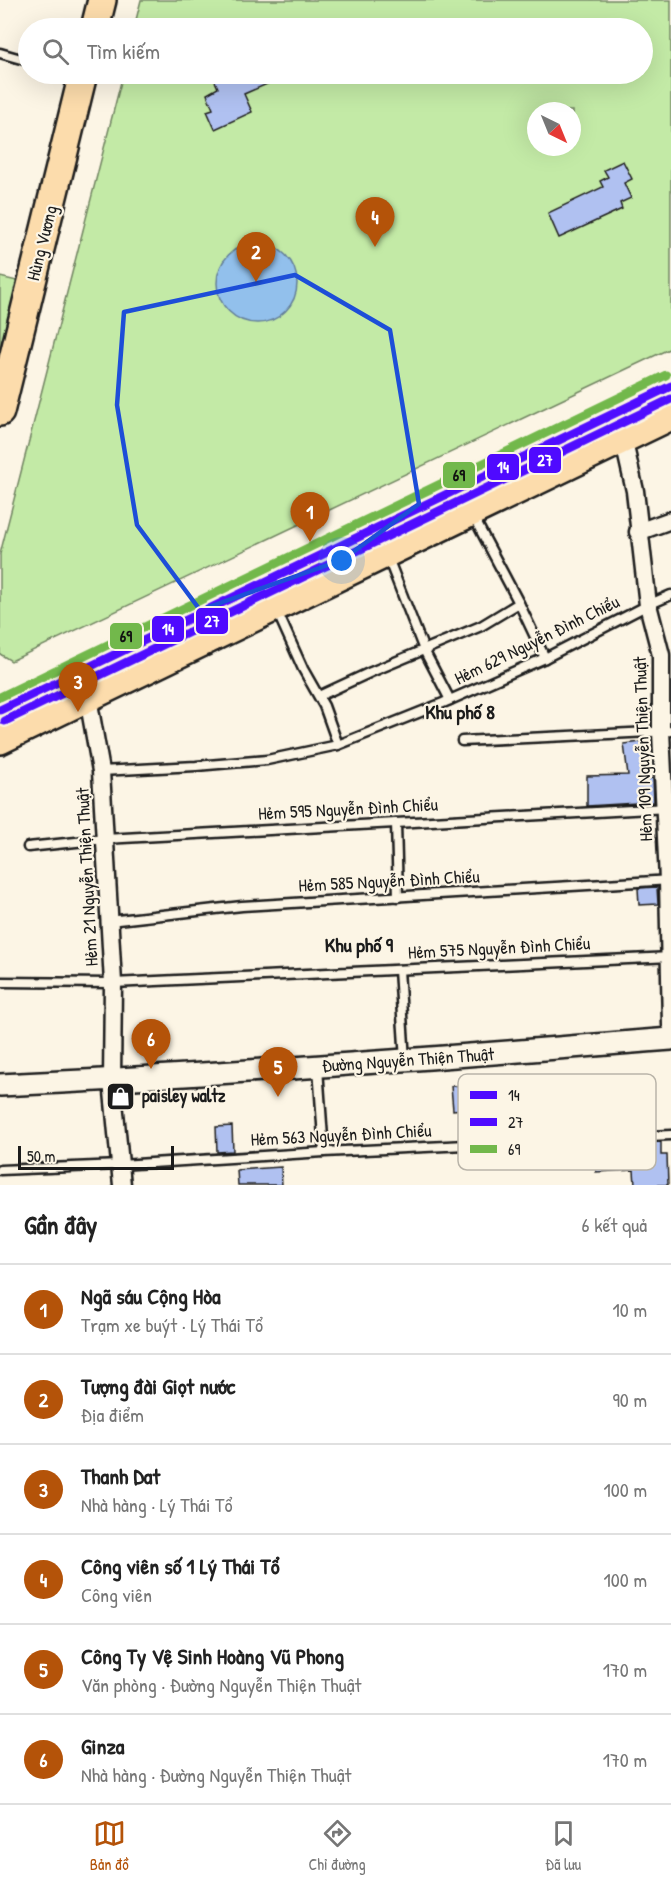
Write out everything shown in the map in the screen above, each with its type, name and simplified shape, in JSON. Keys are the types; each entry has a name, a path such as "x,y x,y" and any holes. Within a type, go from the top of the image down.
{"main road":[{"path":"98,18 102,0"},
{"name":"Hùng Vương","path":"0,412 79,84"},
{"path":"0,710 82,686 275,607 471,512 671,386"},
{"path":"0,740 82,686 583,443 623,438 671,416"}],"street":[{"name":"Hẻm 109 Nguyễn Thiện Thuật","path":"623,438 635,490 648,605 666,655 671,1025"},
{"path":"639,532 671,520"},
{"name":"Hẻm 21 Nguyễn Thiện Thuật","path":"82,686 101,771 113,983 112,1081 122,1185"},
{"name":"Đường Nguyễn Thiện Thuật","path":"0,1085 112,1081 318,1068 671,1039"}],"lane":[{"path":"0,53 18,58"},
{"path":"471,512 519,603 544,658"},
{"path":"386,553 424,650 450,700"},
{"name":"Hẻm 629 Nguyễn Ðình Chiểu","path":"101,771 267,760 338,745 450,700 544,658 671,595"},
{"path":"319,696 481,626 519,603"},
{"path":"275,607 303,669 324,706 338,745"},
{"path":"462,741 666,731"},
{"name":"Hẻm 595 Nguyễn Ðình Chiểu","path":"28,847 105,839 667,808"},
{"path":"396,823 398,897"},
{"name":"Hẻm 585 Nguyễn Ðình Chiểu","path":"109,921 242,906 669,880"},
{"name":"Hẻm 575 Nguyễn Ðình Chiểu","path":"0,982 113,983 670,957"},
{"path":"399,969 405,1061"},
{"path":"318,1068 324,1152"},
{"name":"Hẻm 563 Nguyễn Ðình Chiểu","path":"656,1136 671,1135"},
{"name":"Hẻm 563 Nguyễn Ðình Chiểu","path":"0,1170 458,1145"}],"highlighted area":[{"path":"295,275 390,330 419,504 342,560 200,610 137,525 117,405 124,312"}],"green space":[{"path":"141,0 671,0 671,348 11,661 0,654 0,554 120,84 653,84 653,18 136,18"},
{"path":"0,277 17,281 0,352"}],"water":[{"path":"257,243 272,246 285,255 294,268 297,283 294,298 285,311 272,320 257,323 242,320 229,311 220,298 217,283 220,268 229,255 242,246"}],"building":[{"path":"216,84 267,84 244,94 252,112 215,129 207,111 213,109 207,94 218,88"},
{"path":"623,161 632,179 624,183 631,198 620,203 622,209 559,238 548,213 603,187 600,181 608,177 604,170"},
{"path":"642,742 646,779 653,778 654,802 587,806 587,776 628,775 624,744"},
{"path":"657,887 658,904 639,905 638,888"},
{"path":"451,1086 458,1086 458,1110 453,1110"},
{"path":"232,1126 233,1151 217,1152 216,1127"},
{"path":"656,1142 661,1142 661,1155 667,1155 668,1185 635,1185 634,1170 656,1170"},
{"path":"281,1167 282,1185 238,1185 237,1170"},
{"path":"596,1170 634,1170 596,1172"}],"transit line":[{"name":"69","path":"0,697 666,375"},
{"name":"14","path":"0,710 671,386"},
{"name":"27","path":"5,721 671,399"}],"place":[{"name":"Công viên số 1 Lý Thái Tổ","path":"375,247"},
{"name":"Tượng đài Giọt nước","path":"256,282"},
{"name":"Ngã sáu Cộng Hòa","path":"310,542"},
{"name":"Thanh Dat","path":"78,712"},
{"name":"Ginza","path":"151,1069"},
{"name":"paisley waltz","path":"121,1096"},
{"name":"Công Ty Vệ Sinh Hoàng Vũ Phong","path":"278,1097"}],"district":[{"name":"Khu phố 8","path":"460,712"},
{"name":"Khu phố 9","path":"359,945"}]}
